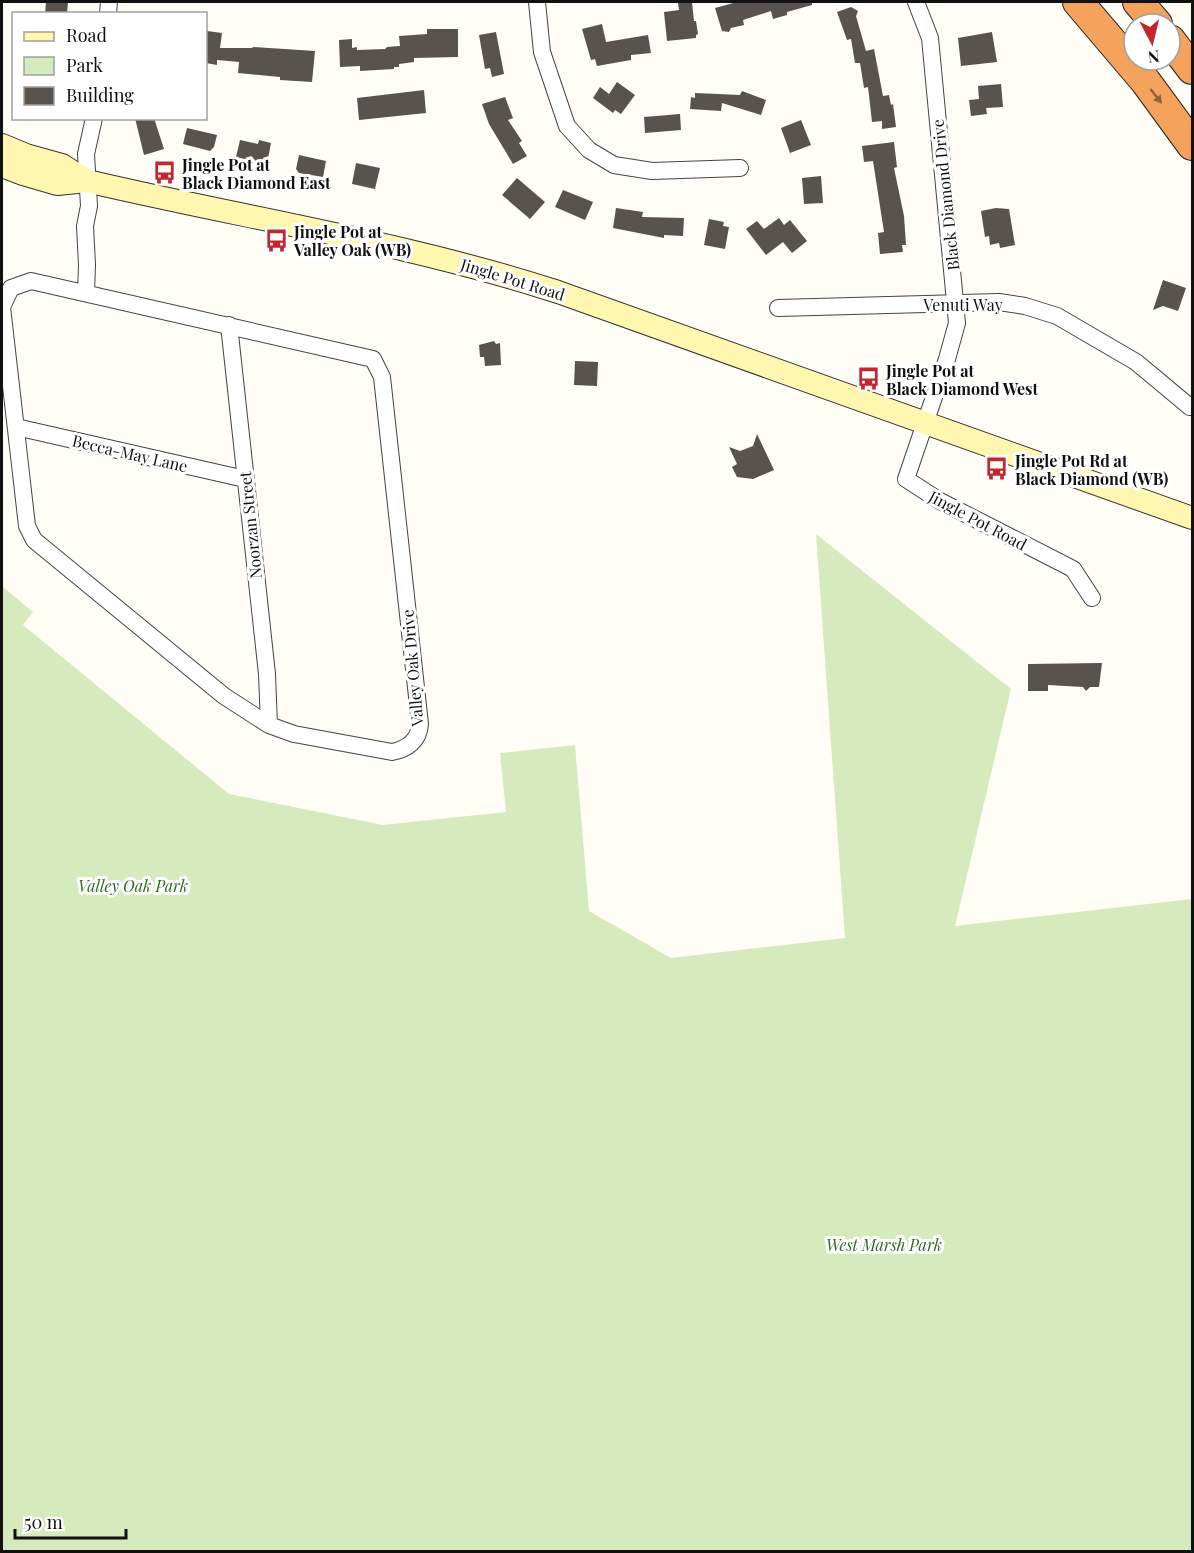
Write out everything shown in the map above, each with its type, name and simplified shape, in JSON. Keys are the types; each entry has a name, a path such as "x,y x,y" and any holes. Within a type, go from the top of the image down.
{"highway":[{"path":"1078,2 1139,74 1192,145"},
{"path":"1182,56 1192,69"}],"main road":[{"name":"Jingle Pot Road","path":"2,145 26,155 62,165 87,181"},
{"name":"Jingle Pot Road","path":"2,166 57,184 87,181 323,232 508,276 1192,518"}],"street":[{"path":"537,2 542,52 567,126 589,150 614,165 652,171 740,168"},
{"name":"Black Diamond Drive","path":"916,2 930,38 957,322 925,423"},
{"path":"86,293 85,226 89,206 86,154 94,120"},
{"name":"Valley Oak Drive","path":"31,281 86,293 373,359 380,370 420,729 412,743 403,750 392,752 294,734 269,725 224,696 34,540 27,526 2,307 11,288 31,281"},
{"name":"Venuti Way","path":"777,308 999,302 1025,306 1056,316 1136,362 1190,407"},
{"name":"Noorzan Street","path":"229,325 267,674 269,725"},
{"name":"Jingle Pot Road","path":"925,423 906,479 950,506 1074,569 1092,598"},
{"name":"Becca-May Lane","path":"16,427 245,479"}],"green space":[{"name":"West Marsh Park","path":"816,534 1011,689 955,926 1192,899 1192,1551 2,1551 2,586 33,612 23,625 229,794 383,825 506,812 500,753 575,745 589,911 671,958 845,938"}],"building":[{"path":"46,2 68,2 67,12 45,12"},
{"path":"692,2 698,34 696,38 667,41 664,12 679,10 678,3"},
{"path":"737,2 812,2 812,5 787,12 787,15 773,19 771,11 743,20 744,25 731,28 729,32 722,31 715,8"},
{"path":"851,7 858,11 856,16 866,51 874,49 883,96 889,95 891,105 893,104 896,127 882,129 882,121 872,122 868,87 864,88 860,63 855,63 851,39 847,40 837,12"},
{"path":"602,24 606,42 648,35 651,53 631,55 631,60 597,66 595,59 591,60 582,29"},
{"path":"427,29 458,29 458,57 414,58 414,62 399,64 399,67 394,67 394,69 360,71 360,66 340,67 339,40 352,39 352,48 357,47 357,50 385,49 400,46 399,36 427,34"},
{"path":"207,31 222,33 220,48 253,47 315,51 312,82 280,80 280,77 238,73 239,62 217,60 217,65 207,63"},
{"path":"496,32 504,74 492,77 490,68 485,69 479,35"},
{"path":"992,32 997,62 961,66 958,38"},
{"path":"617,82 635,95 621,114 615,110 613,113 593,98 600,87 609,94"},
{"path":"1001,84 1003,107 986,108 987,114 971,116 969,100 979,99 978,86"},
{"path":"424,90 426,113 359,120 357,98"},
{"path":"742,91 766,100 761,115 722,103 721,111 690,109 691,97 695,98 695,93 740,95"},
{"path":"505,97 513,118 508,120 522,141 519,143 527,156 513,164 489,124 482,104"},
{"path":"680,114 681,130 645,133 644,117"},
{"path":"135,120 155,120 164,149 144,155"},
{"path":"801,120 811,145 790,153 781,128"},
{"path":"187,128 217,135 214,147 210,151 183,144"},
{"path":"240,140 258,144 259,140 271,143 267,164 236,157"},
{"path":"894,142 897,167 894,168 904,216 906,245 902,245 903,252 880,254 878,233 884,232 873,161 864,162 862,146"},
{"path":"299,155 326,161 323,177 299,173 296,169"},
{"path":"356,163 380,168 375,189 352,184"},
{"path":"821,176 823,203 804,204 802,178"},
{"path":"517,178 545,202 530,219 502,195"},
{"path":"563,190 593,202 585,220 555,207"},
{"path":"616,208 643,212 642,217 684,218 683,236 664,235 664,238 613,228"},
{"path":"996,208 1009,209 1015,245 1000,248 999,243 990,245 989,236 985,237 981,211"},
{"path":"779,218 784,225 790,220 807,241 792,253 783,242 766,255 746,229 757,221 764,229"},
{"path":"709,219 724,222 723,226 729,227 725,249 704,245"},
{"path":"1163,280 1186,288 1178,311 1163,306 1153,310"},
{"path":"494,341 496,344 500,343 501,365 485,366 484,357 480,357 479,345"},
{"path":"575,361 598,362 597,386 574,385"},
{"path":"757,434 774,470 753,479 737,477 732,467 737,464 729,447 740,451 753,446"},
{"path":"1102,663 1099,687 1090,687 1086,691 1083,687 1048,685 1048,691 1028,691 1028,664"}],"place":[{"name":"Jingle Pot at Black Diamond East","path":"164,173"},
{"name":"Jingle Pot at Valley Oak (WB)","path":"276,240"},
{"name":"Jingle Pot at Black Diamond West","path":"868,379"},
{"name":"Jingle Pot Rd at Black Diamond (WB)","path":"997,469"}],"park label":[{"name":"Valley Oak Park","path":"133,885"}]}
